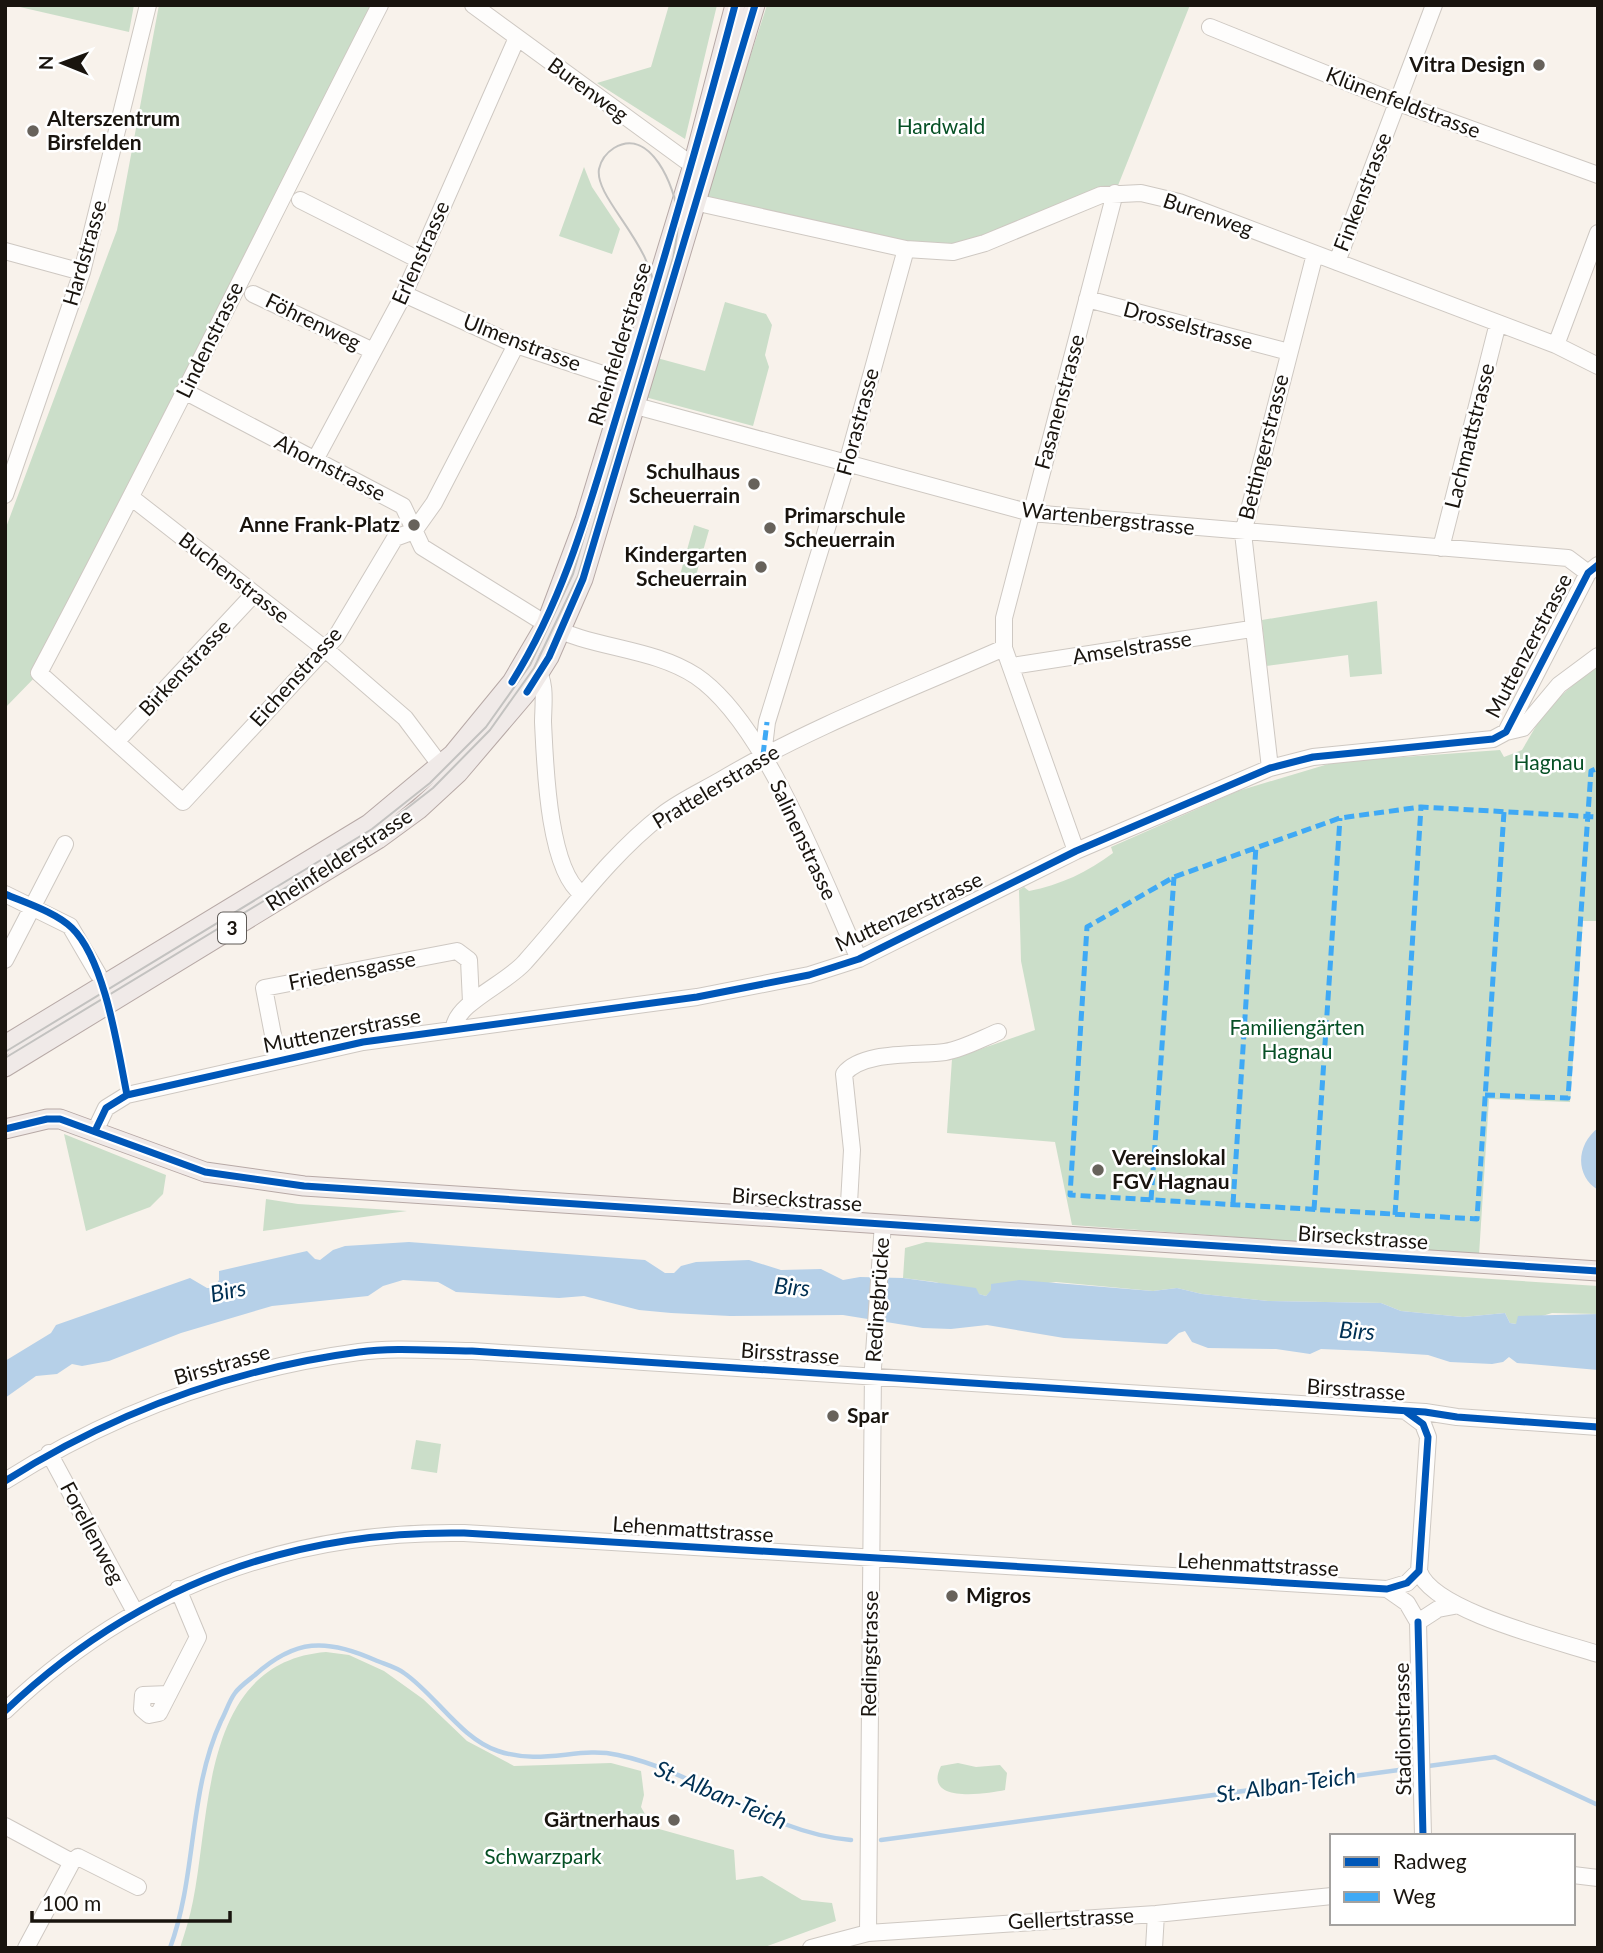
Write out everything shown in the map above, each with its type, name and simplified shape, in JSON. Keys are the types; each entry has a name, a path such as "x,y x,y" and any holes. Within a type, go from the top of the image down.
{"main road":[{"name":"Rheinfelderstrasse","path":"700,168 735,5"},
{"name":"Rheinfelderstrasse","path":"553,628 581,530 634,385 700,168 755,5"},
{"name":"Rheinfelderstrasse","path":"5,1067 378,839 445,773 480,723 532,668 583,579 636,407 634,385"},
{"name":"Rheinfelderstrasse","path":"5,1045 369,824 445,773"},
{"name":"Birseckstrasse","path":"5,1129 47,1119 74,1122 173,1163 231,1178 387,1192 848,1221 882,1231 1598,1271"}],"street":[{"name":"Hardstrasse","path":"5,495 82,272 148,5"},
{"name":"Lindenstrasse","path":"38,673 132,498 380,5"},
{"name":"Burenweg","path":"472,5 516,40 700,168"},
{"name":"Finkenstrasse","path":"1337,261 1434,5"},
{"name":"Klünenfeldstrasse","path":"1210,27 1396,102 1598,175"},
{"name":"Erlenstrasse","path":"314,460 404,294 516,40"},
{"name":"Burenweg","path":"690,202 906,249 953,251 985,243 1087,199 1115,193 1141,193 1179,202 1337,261 1556,345 1598,366"},
{"name":"Fasanenstrasse","path":"1076,851 1004,648 1004,618 1115,193"},
{"path":"300,200 418,260"},
{"path":"1556,345 1598,233"},
{"name":"Florastrasse","path":"763,755 767,722 847,463 906,249"},
{"path":"5,251 82,272"},
{"name":"Bettingerstrasse","path":"1270,768 1251,629 1243,533 1315,254"},
{"name":"Föhrenweg","path":"253,294 373,351"},
{"name":"Ulmenstrasse","path":"404,294 516,345 634,385"},
{"name":"Drosselstrasse","path":"1087,299 1289,352"},
{"name":"Lachmattstrasse","path":"1441,548 1498,323"},
{"name":"Eichenstrasse","path":"38,673 183,802 336,637 395,538 414,531 435,503 516,345"},
{"name":"Ahornstrasse","path":"184,391 404,506 422,547 553,628"},
{"name":"Wartenbergstrasse","path":"636,407 1031,513 1243,533 1568,558 1593,569"},
{"path":"5,445 22,451"},
{"name":"Buchenstrasse","path":"132,498 324,648 405,719 445,773"},
{"name":"Muttenzerstrasse","path":"95,1131 106,1108 117,1099 363,1042 454,1027 697,998 809,975 859,959 1076,851 1270,768 1314,757 1493,739 1506,732 1593,569"},
{"name":"Birkenstrasse","path":"116,742 254,594"},
{"name":"Salinenstrasse","path":"553,628 665,662 695,675 720,696 741,719 763,755 859,959"},
{"name":"Amselstrasse","path":"1012,666 1251,629"},
{"name":"Prattelerstrasse","path":"454,1027 455,1017 471,1002 506,981 582,894 639,834 664,813 763,755 1004,648"},
{"path":"1506,732 1523,728 1559,685 1598,656"},
{"path":"532,668 545,780 563,870 572,887 582,894"},
{"path":"5,960 65,844"},
{"path":"5,894 70,926 99,974"},
{"name":"Friedensgasse","path":"278,1062 264,988 457,951 469,960 471,1002"},
{"path":"848,1221 852,1150 844,1074 850,1068 890,1055 947,1051 998,1032"},
{"name":"Redingbrücke","path":"873,1376 882,1231"},
{"name":"Birsstrasse","path":"5,1481 49,1453 160,1401 246,1373 362,1352 472,1351 1405,1411 1598,1427"},
{"name":"Redingstrasse","path":"868,1933 873,1376"},
{"path":"1405,1411 1423,1424 1427,1437 1419,1572 1430,1590 1454,1606 1598,1654"},
{"path":"1427,1437 1443,1423 1457,1417"},
{"name":"Forellenweg","path":"49,1453 135,1612"},
{"name":"Lehenmattstrasse","path":"5,1711 70,1654 135,1612 178,1589 255,1560 303,1548 362,1538 425,1532 1387,1589"},
{"path":"1387,1589 1407,1583 1419,1572"},
{"path":"169,1694 198,1637 178,1589"},
{"path":"1387,1589 1407,1602 1418,1622 1431,1612 1454,1606"},
{"name":"Stadionstrasse","path":"1418,1622 1423,1834"},
{"path":"5,1826 72,1862"},
{"path":"26,1948 72,1862 78,1857 138,1886"},
{"path":"1575,1875 1598,1878"},
{"name":"Gellertstrasse","path":"811,1948 868,1933 1156,1914 1330,1896"},
{"path":"1154,1948 1156,1914"}],"green space":[{"path":"11,5 134,5 129,32"},
{"path":"159,5 380,5 39,673 5,708 5,530 117,230"},
{"path":"669,5 717,5 685,139 597,83 651,67"},
{"name":"Hardwald","path":"767,5 1190,5 1115,193 953,252 702,205"},
{"path":"584,167 592,187 620,229 612,254 559,236"},
{"path":"725,302 766,314 772,325 765,355 769,367 753,426 645,397 657,358 705,371"},
{"path":"694,525 709,530 695,579 680,575"},
{"path":"1377,601 1382,674 1350,677 1348,655 1266,666 1262,620"},
{"name":"Familiengärten Hagnau","path":"1598,663 1598,921 1583,921 1570,1102 1489,1099 1479,1255 1072,1225 1055,1142 947,1133 952,1059 1035,1030 1021,961 1019,890 1024,887 1029,891 1073,877 1113,853 1111,847 1238,791 1335,762 1500,750 1504,757 1522,750 1546,709"},
{"path":"64,1134 166,1175 163,1194 150,1207 86,1231"},
{"path":"266,1199 298,1204 407,1211 263,1231"},
{"path":"926,1242 1598,1286 1598,1314 1552,1313 1516,1324 1510,1323 1505,1313 1463,1317 1401,1311 1381,1303 1268,1301 1202,1294 1177,1288 1153,1291 1056,1282 992,1290 986,1296 935,1282 903,1278 905,1248"},
{"path":"416,1440 441,1444 437,1473 411,1469"},
{"name":"Schwarzpark","path":"326,1652 349,1655 384,1671 423,1699 467,1741 514,1766 611,1763 641,1771 644,1795 641,1807 652,1827 734,1850 736,1880 762,1876 802,1900 832,1903 836,1921 762,1948 180,1948 193,1901 210,1786 220,1747 234,1712 255,1683 285,1662"},
{"path":"958,1763 976,1767 1000,1765 1007,1773 1005,1790 971,1794 948,1791 940,1786 938,1778 941,1766"}],"water":[{"path":"1598,1128 1598,1190 1585,1176 1581,1159 1586,1142"},
{"name":"Birs","path":"409,1242 645,1260 665,1273 674,1273 681,1266 696,1262 749,1260 781,1270 821,1269 843,1280 860,1277 903,1278 976,1288 979,1294 986,1296 991,1290 991,1284 1019,1280 1153,1291 1177,1288 1202,1294 1268,1301 1381,1303 1401,1311 1463,1317 1505,1313 1510,1323 1516,1324 1518,1316 1598,1314 1598,1370 1517,1363 1509,1357 1503,1362 1492,1364 1450,1362 1428,1355 1368,1351 1321,1349 1310,1354 1276,1349 1208,1348 1192,1342 1185,1331 1167,1344 1064,1338 987,1325 951,1329 923,1328 843,1315 730,1316 671,1313 639,1310 584,1296 559,1298 456,1292 438,1282 403,1280 383,1286 368,1296 272,1306 181,1333 109,1361 82,1366 72,1364 57,1374 36,1376 5,1398 5,1361 51,1333 56,1325 190,1278 207,1288 214,1288 219,1280 219,1271 307,1251 320,1260 333,1250 345,1246"}],"waterway":[{"name":"St. Alban-Teich","path":"170,1948 185,1892 203,1777 210,1748 229,1703 239,1688 270,1663 284,1654 312,1646 341,1648 394,1667 416,1682 472,1736 498,1751 530,1757 589,1753 618,1755 677,1774 790,1826 851,1840"},
{"name":"St. Alban-Teich","path":"881,1840 1495,1757 1598,1805"}],"tram line":[{"path":"5,1052 372,829 430,783 486,727 530,665 573,574 655,300 653,280 646,261 606,195 600,181 599,169 609,152 627,143 639,145 650,152 666,176 676,203 678,226 673,258 578,576 534,668 490,730 433,788 374,834 5,1058"}],"marked path":[{"path":"763,755 767,722"},
{"path":"1485,1095 1568,1098 1591,771 1598,768"},
{"path":"1504,812 1477,1219 1070,1195 1087,927 1174,877 1340,818 1421,807 1598,817"},
{"path":"1395,1215 1421,807"},
{"path":"1314,1210 1340,818"},
{"path":"1233,1204 1256,846"},
{"path":"1151,1200 1174,877"}],"cycle path":[{"path":"512,682 549,613 590,504 639,344 735,5"},
{"path":"527,692 549,657 583,579 755,5"},
{"path":"95,1131 106,1108 127,1095 363,1042 697,997 809,975 859,959 1076,851 1270,768 1313,757 1493,739 1506,732 1588,573 1598,565"},
{"path":"5,894 57,917 72,928 83,943 102,983 127,1095"},
{"path":"5,1129 47,1119 60,1119 205,1172 304,1186 1598,1271"},
{"path":"5,1481 88,1434 175,1397 265,1370 359,1352 387,1350 472,1351 1425,1412 1457,1417 1598,1427"},
{"path":"5,1711 54,1668 106,1631 160,1600 216,1575 275,1556 335,1542 398,1535 464,1533 1387,1589 1407,1583 1419,1571 1428,1437 1423,1424 1405,1411"},
{"path":"1418,1622 1423,1834"}],"place":[{"name":"Vitra Design","path":"1539,65"},
{"name":"Alterszentrum Birsfelden","path":"33,131"},
{"name":"Schulhaus Scheuerrain","path":"754,484"},
{"name":"Anne Frank-Platz","path":"414,525"},
{"name":"Primarschule Scheuerrain","path":"770,528"},
{"name":"Kindergarten Scheuerrain","path":"761,567"},
{"name":"Vereinslokal FGV Hagnau","path":"1098,1170"},
{"name":"Spar","path":"833,1416"},
{"name":"Migros","path":"952,1596"},
{"name":"Gärtnerhaus","path":"674,1820"}],"park label":[{"name":"Hagnau","path":"1549,763"}]}
